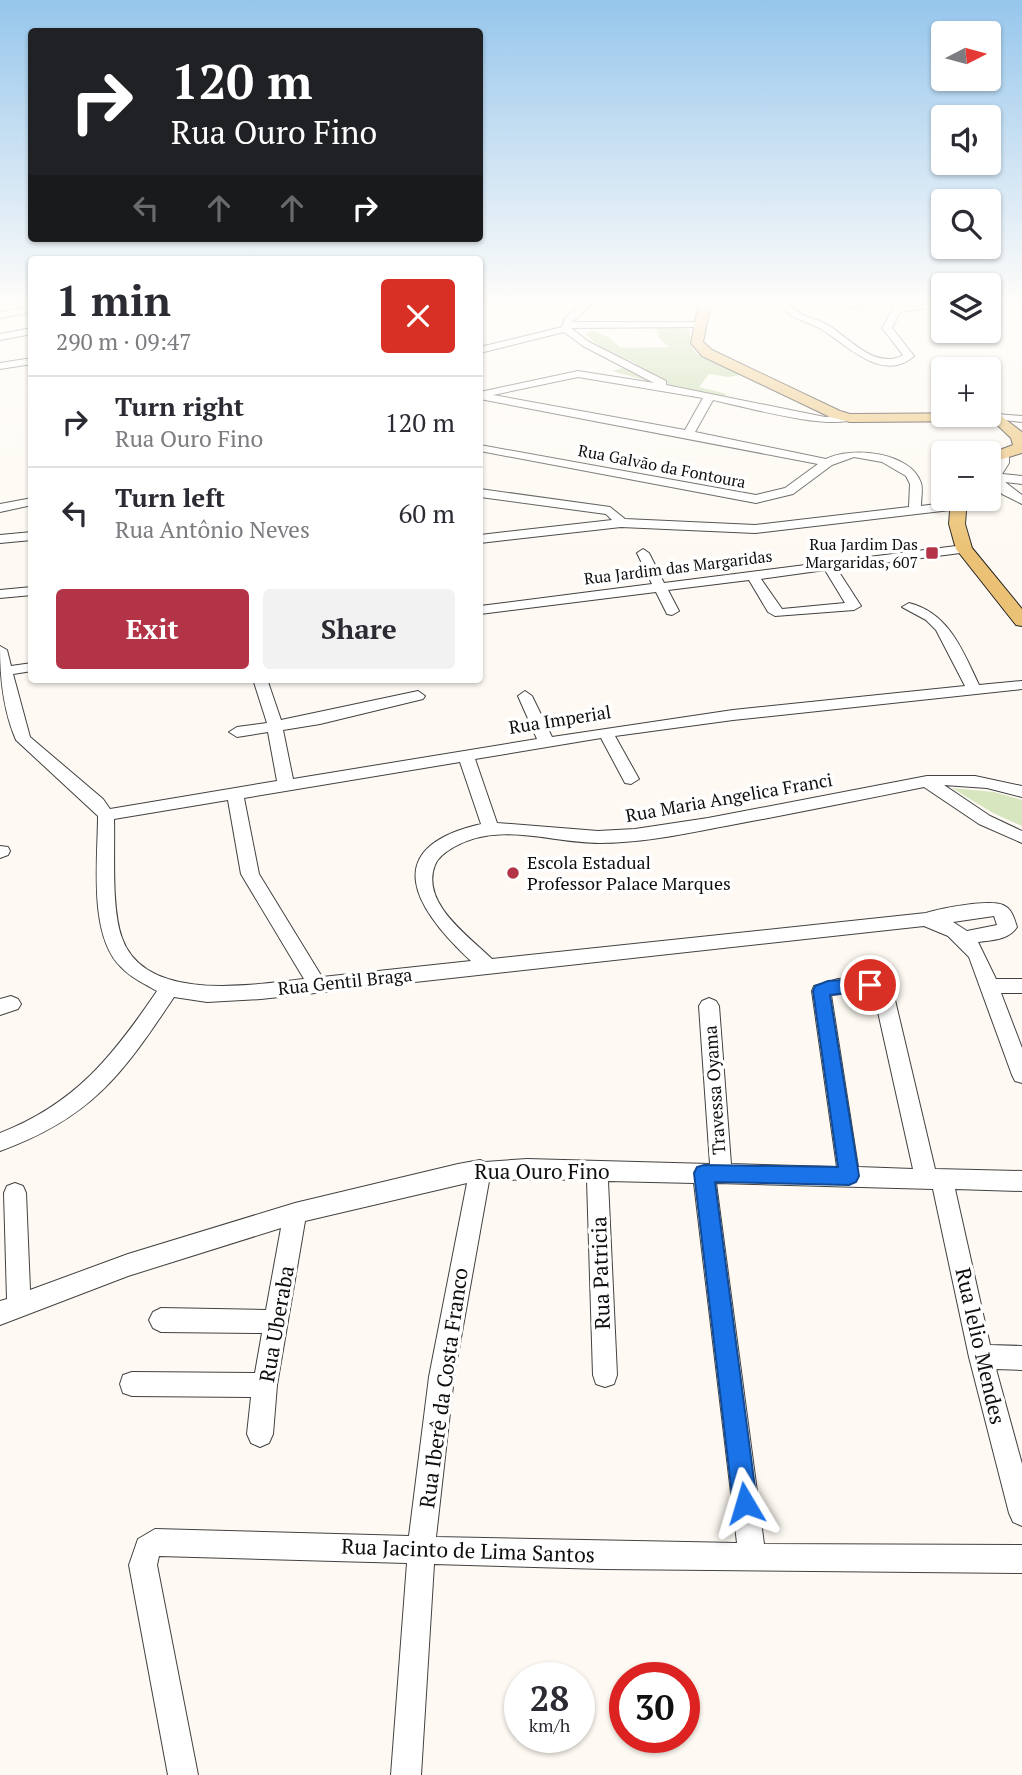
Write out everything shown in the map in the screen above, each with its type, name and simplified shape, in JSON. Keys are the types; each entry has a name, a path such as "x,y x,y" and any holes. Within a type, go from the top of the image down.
{"main road":[{"path":"768,385 830,417 931,417"},
{"path":"1001,421 1021,442 1017,450 1001,456"},
{"path":"958,511 957,524 964,549 1022,621"}],"street":[{"path":"483,394 527,385"},
{"path":"646,385 830,417"},
{"path":"668,385 678,390"},
{"path":"483,396 828,463"},
{"path":"688,434 710,396"},
{"path":"1001,417 1022,419"},
{"name":"Rua Galvão da Fontoura","path":"483,449 767,513 789,491 828,463 841,456 854,454 885,459 910,474 916,484 915,512"},
{"path":"1001,478 1022,480"},
{"path":"1001,485 1006,491 1022,500"},
{"path":"483,493 610,511 621,523"},
{"path":"0,508 28,502"},
{"path":"483,539 621,523 744,529 767,513 915,512 931,508"},
{"path":"0,539 28,536"},
{"name":"Rua Jardim das Margaridas","path":"483,610 964,549"},
{"path":"643,553 662,586 672,611"},
{"path":"752,575 773,609 780,613 854,606 829,566"},
{"path":"0,594 28,591"},
{"path":"909,607 925,611 938,622 974,690"},
{"path":"0,650 18,727 24,740 97,803 106,815"},
{"path":"4,671 28,668"},
{"path":"261,683 276,726 286,785"},
{"name":"Rua Imperial","path":"106,815 546,741 733,715 1022,685"},
{"path":"237,732 329,717 418,696"},
{"path":"525,696 546,741"},
{"path":"605,733 631,779"},
{"path":"465,754 491,828"},
{"name":"Rua Maria Angelica Franci","path":"489,967 435,912 426,897 423,882 426,865 434,852 453,839 491,828 593,837 653,834 927,781 957,778 1022,792"},
{"path":"927,781 969,811 1002,830 1022,837"},
{"path":"235,794 250,874 317,985"},
{"name":"Rua Gentil Braga","path":"106,815 108,915 113,940 126,961 141,973 169,989 207,994 489,967 994,909 999,911 1008,923 1008,928 965,938 939,922 924,919"},
{"path":"965,938 977,954 1022,1075"},
{"name":"Rua lelio Mendes","path":"849,1176 821,991 828,988 870,985 880,990 885,1000 1022,1513"},
{"path":"989,986 1022,986"},
{"path":"0,1142 55,1118 77,1102 101,1079 169,989"},
{"name":"Travessa Oyama","path":"709,1006 712,1173 752,1558"},
{"name":"Rua Ouro Fino","path":"10,1310 128,1265 295,1213 480,1170 1022,1181"},
{"name":"Rua Iberê da Costa Franco","path":"406,1775 421,1549 432,1446 451,1319 480,1170"},
{"name":"Rua Patricia","path":"597,1171 605,1375"},
{"path":"10,1310 15,1193"},
{"name":"Rua Uberaba","path":"260,1434 265,1385 295,1213"},
{"path":"161,1320 276,1322"},
{"path":"981,1357 1022,1358"},
{"path":"132,1384 265,1385"},
{"name":"Rua Jacinto de Lima Santos","path":"183,1775 143,1565 147,1548 161,1541 604,1556 1022,1559"}],"green space":[{"path":"668,385 701,385 699,387 727,394 724,396"},
{"path":"952,788 994,792 1022,800 1022,826 993,813"}],"place":[{"name":"Rua Jardim Das Margaridas, 607","path":"932,553"},
{"name":"Escola Estadual Professor Palace Marques","path":"513,873"}],"route":[{"path":"745,1503 704,1173 849,1176 821,991 828,988 870,985"}]}
